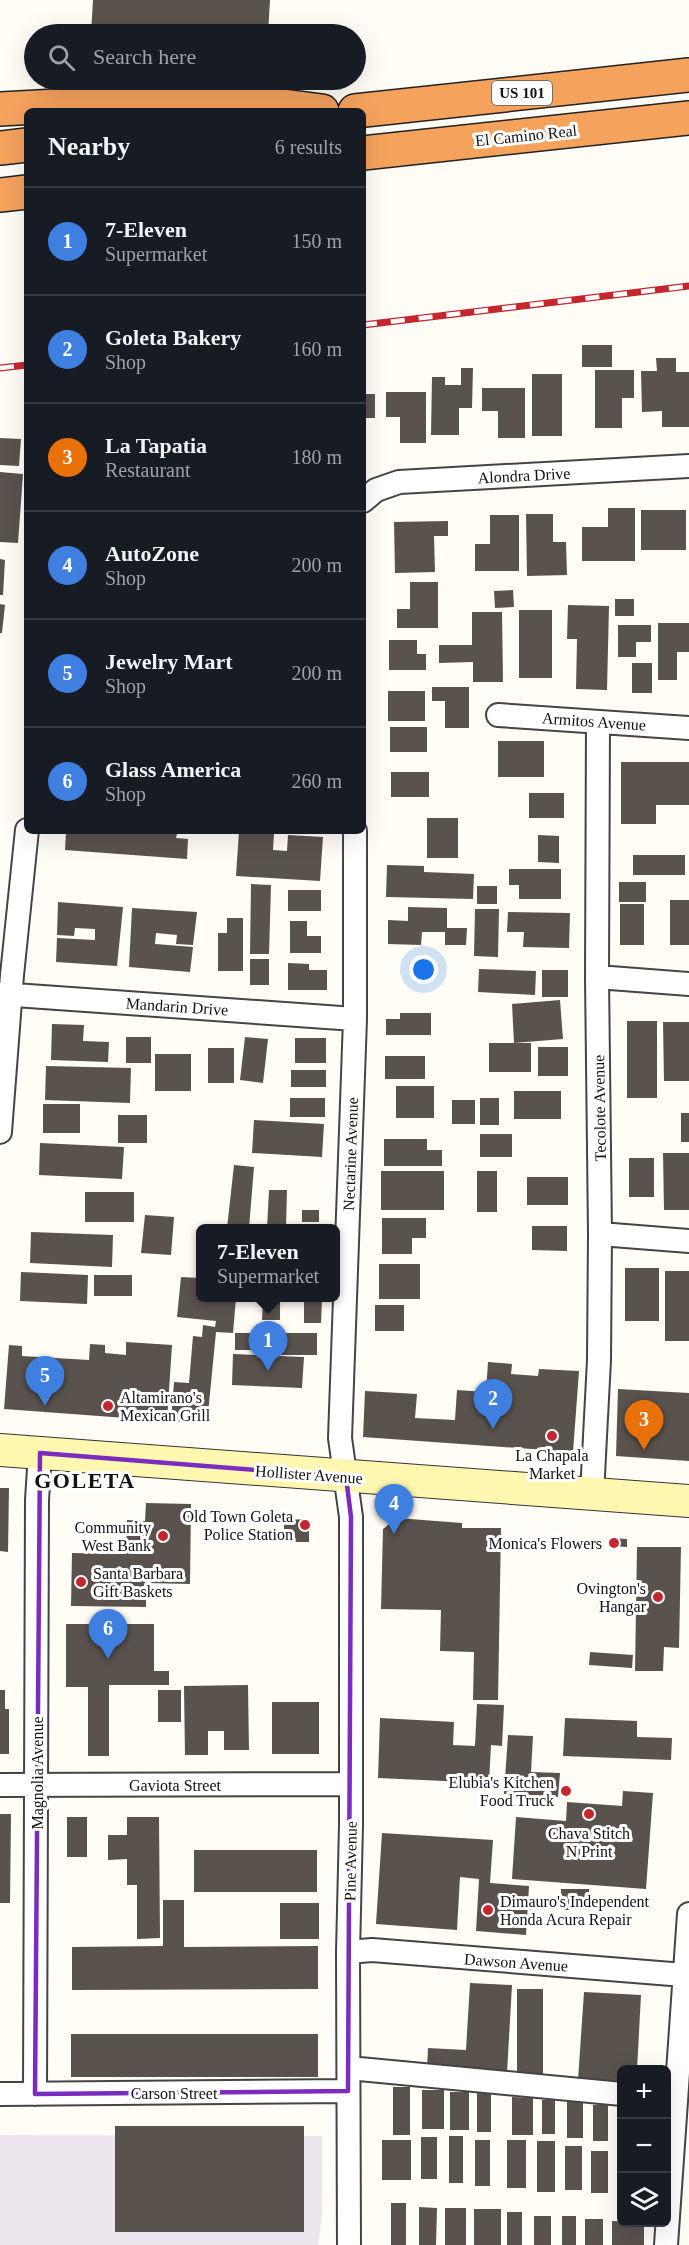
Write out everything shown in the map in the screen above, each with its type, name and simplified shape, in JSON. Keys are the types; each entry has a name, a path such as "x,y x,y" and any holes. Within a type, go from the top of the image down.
{"highway":[{"name":"US 101","path":"366,110 689,75"},
{"path":"0,109 130,102 242,101 298,108"},
{"name":"El Camino Real","path":"366,153 689,118"},
{"path":"0,148 24,145"},
{"path":"0,195 24,192"}],"main road":[{"name":"Hollister Avenue","path":"0,1450 689,1502"}],"street":[{"name":"Alondra Drive","path":"366,498 376,490 399,483 689,466"},
{"name":"Armitos Avenue","path":"498,715 689,728"},
{"name":"Tecolote Avenue","path":"592,1494 599,1360 600,1234 597,978 598,722"},
{"path":"0,1132 6,994 26,834"},
{"name":"Nectarine Avenue","path":"346,1477 340,1438 354,1019 354,834"},
{"path":"597,978 689,984"},
{"name":"Mandarin Drive","path":"6,994 354,1019"},
{"path":"600,1234 689,1241"},
{"name":"Magnolia Avenue","path":"35,2094 37,1500 40,1453"},
{"name":"Pine Avenue","path":"346,1477 351,1517 348,1953 349,2245"},
{"name":"Gaviota Street","path":"0,1785 350,1784"},
{"path":"671,2098 689,1914"},
{"name":"Dawson Avenue","path":"348,1953 372,1950 684,1975"},
{"path":"349,2068 617,2094"},
{"name":"Carson Street","path":"0,2094 348,2091"},
{"path":"666,2245 670,2119"}],"highlighted area":[{"path":"40,1453 346,1477 351,1517 348,2091 35,2094"}],"shaded area":[{"path":"0,2135 322,2136 322,2216 318,2245 0,2245"}],"building":[{"path":"93,0 270,0 269,24 92,24"},
{"path":"582,345 612,345 612,367 582,367"},
{"path":"656,358 676,358 676,372 689,372 689,427 662,427 662,411 642,412 641,371 657,371"},
{"path":"461,368 473,368 472,408 459,408 459,435 431,435 432,377 445,377 445,385 461,385"},
{"path":"595,370 634,370 634,398 622,398 622,428 595,428"},
{"path":"532,374 562,374 562,436 532,436"},
{"path":"482,388 525,388 525,438 498,438 498,411 482,411"},
{"path":"386,392 426,392 426,443 400,443 400,417 386,417"},
{"path":"366,394 375,394 375,418 366,418"},
{"path":"0,438 21,439 19,466 0,465"},
{"path":"0,472 23,474 18,543 0,542"},
{"path":"608,508 635,508 635,561 582,561 582,527 608,527"},
{"path":"641,510 686,510 686,550 641,550"},
{"path":"526,514 553,514 553,542 566,542 567,575 527,576"},
{"path":"490,515 519,515 519,571 475,571 475,544 490,544"},
{"path":"448,521 448,536 434,536 435,572 395,573 394,522"},
{"path":"0,559 5,560 3,595 0,595"},
{"path":"410,582 438,582 438,628 397,628 397,609 410,609"},
{"path":"513,590 514,607 495,608 494,591"},
{"path":"615,599 634,599 634,616 615,616"},
{"path":"0,604 5,605 2,633 0,633"},
{"path":"568,605 609,606 607,690 576,689 577,639 567,639"},
{"path":"519,610 552,610 552,678 519,678"},
{"path":"472,612 502,612 503,682 473,682 473,662 439,663 439,645 472,645"},
{"path":"658,623 689,623 689,652 677,652 677,680 658,680"},
{"path":"618,625 651,625 651,642 636,642 636,657 618,657"},
{"path":"389,640 417,640 417,654 426,654 426,670 389,670"},
{"path":"632,663 652,663 652,693 632,693"},
{"path":"432,687 469,687 469,728 445,728 445,701 432,701"},
{"path":"388,691 425,691 425,721 388,721"},
{"path":"390,727 427,727 427,752 390,752"},
{"path":"498,741 544,741 544,777 498,777"},
{"path":"621,762 689,762 689,805 656,805 656,824 621,824"},
{"path":"391,772 429,772 429,797 391,797"},
{"path":"529,793 564,793 564,818 529,818"},
{"path":"427,818 458,818 458,858 427,858"},
{"path":"66,834 177,834 176,838 188,839 187,859 65,850"},
{"path":"239,834 274,834 273,850 287,851 288,835 323,837 320,881 236,876"},
{"path":"538,835 559,836 559,863 538,862"},
{"path":"633,855 685,855 685,875 633,875"},
{"path":"387,865 424,866 424,872 474,874 473,899 386,897"},
{"path":"509,869 561,869 561,899 519,899 519,885 509,885"},
{"path":"619,882 646,882 646,902 619,902"},
{"path":"251,884 271,885 269,954 250,954"},
{"path":"477,886 497,886 497,904 477,904"},
{"path":"288,890 321,890 321,911 288,911"},
{"path":"670,900 689,900 689,945 670,945"},
{"path":"58,902 123,907 117,966 56,962 57,938 95,940 95,929 75,928 74,936 57,935"},
{"path":"620,904 644,904 644,945 620,945"},
{"path":"408,907 447,908 447,928 467,928 466,945 445,945 445,932 422,932 421,945 388,944 388,920 408,921"},
{"path":"132,908 197,912 193,945 176,944 177,935 156,933 155,944 193,947 190,972 129,967"},
{"path":"475,909 499,909 498,957 474,956"},
{"path":"508,912 570,913 569,948 523,947 524,932 507,932"},
{"path":"227,918 243,918 243,971 218,971 218,933 227,933"},
{"path":"290,921 307,921 307,936 321,936 321,953 290,953"},
{"path":"250,959 269,959 269,985 250,985"},
{"path":"288,963 309,964 309,970 327,970 327,990 288,990"},
{"path":"479,969 536,971 535,995 478,992"},
{"path":"542,970 568,970 568,997 542,997"},
{"path":"560,1000 563,1039 514,1043 512,1004"},
{"path":"400,1013 431,1013 431,1035 386,1035 386,1019 400,1019"},
{"path":"627,1021 657,1021 657,1098 627,1098"},
{"path":"663,1022 689,1022 689,1081 664,1081"},
{"path":"52,1024 84,1025 83,1041 109,1042 108,1062 51,1060"},
{"path":"126,1037 151,1037 151,1063 126,1063"},
{"path":"245,1037 268,1039 263,1083 240,1080"},
{"path":"295,1038 326,1038 326,1063 295,1063"},
{"path":"489,1043 531,1043 531,1072 489,1072"},
{"path":"538,1047 568,1047 568,1076 538,1076"},
{"path":"208,1048 234,1048 234,1083 208,1083"},
{"path":"155,1054 191,1054 191,1091 155,1091"},
{"path":"385,1056 425,1056 425,1079 385,1079"},
{"path":"46,1066 131,1068 130,1103 45,1100"},
{"path":"291,1070 326,1070 326,1087 291,1087"},
{"path":"396,1086 434,1086 434,1118 396,1118"},
{"path":"514,1091 561,1091 561,1119 514,1119"},
{"path":"290,1098 325,1098 325,1117 290,1117"},
{"path":"480,1098 499,1098 499,1125 480,1125"},
{"path":"452,1100 475,1100 475,1124 452,1124"},
{"path":"43,1104 80,1104 80,1133 43,1133"},
{"path":"681,1113 689,1113 689,1142 681,1142"},
{"path":"118,1115 147,1115 147,1143 118,1143"},
{"path":"254,1120 324,1124 322,1157 252,1153"},
{"path":"480,1134 512,1134 512,1157 480,1157"},
{"path":"384,1139 427,1139 427,1150 442,1150 442,1166 384,1166"},
{"path":"40,1143 124,1147 122,1179 39,1175"},
{"path":"663,1153 689,1153 689,1210 664,1210"},
{"path":"629,1158 654,1158 654,1197 629,1197"},
{"path":"234,1165 254,1167 249,1224 227,1224"},
{"path":"381,1171 444,1171 444,1210 381,1210"},
{"path":"477,1171 497,1171 497,1212 477,1212"},
{"path":"527,1177 568,1177 568,1205 527,1205"},
{"path":"269,1190 287,1190 286,1224 267,1224"},
{"path":"85,1192 134,1192 134,1222 85,1222"},
{"path":"302,1210 319,1210 319,1222 302,1222"},
{"path":"145,1215 174,1217 171,1255 141,1253"},
{"path":"382,1218 426,1218 426,1238 412,1238 412,1254 382,1254"},
{"path":"532,1226 567,1226 567,1251 532,1250"},
{"path":"31,1232 113,1235 112,1267 30,1263"},
{"path":"379,1264 420,1264 420,1299 379,1299"},
{"path":"625,1268 659,1268 659,1321 625,1321"},
{"path":"665,1271 689,1271 689,1341 665,1341"},
{"path":"21,1272 88,1275 87,1304 20,1301"},
{"path":"94,1275 132,1275 132,1296 94,1296"},
{"path":"181,1277 196,1278 196,1302 236,1302 233,1333 216,1332 207,1424 171,1421 174,1382 189,1383 193,1336 202,1337 203,1325 215,1327 216,1321 177,1317"},
{"path":"263,1302 280,1302 280,1320 262,1320"},
{"path":"304,1302 322,1302 321,1323 304,1323"},
{"path":"375,1305 404,1305 404,1331 375,1331"},
{"path":"235,1333 257,1333 257,1341 274,1341 274,1350 235,1350"},
{"path":"279,1333 317,1333 317,1355 279,1355"},
{"path":"126,1342 172,1345 167,1421 4,1409 9,1345 22,1346 22,1356 89,1360 90,1344 105,1345 105,1353 126,1355"},
{"path":"233,1354 304,1357 302,1388 232,1385"},
{"path":"488,1362 512,1364 511,1374 538,1376 539,1369 579,1371 573,1452 363,1437 365,1391 417,1394 415,1418 455,1420 457,1390 486,1392"},
{"path":"618,1389 689,1393 689,1461 616,1456"},
{"path":"0,1488 9,1488 8,1552 0,1551"},
{"path":"146,1503 191,1504 190,1584 146,1583 146,1607 71,1606 72,1553 126,1554 127,1520 145,1521"},
{"path":"397,1518 462,1523 462,1528 501,1528 498,1700 473,1700 474,1652 440,1651 441,1610 381,1609 383,1529"},
{"path":"309,1519 309,1542 284,1542 284,1520"},
{"path":"610,1538 627,1539 627,1547 610,1546"},
{"name":"Ovington's Hangar","path":"637,1547 681,1547 679,1648 664,1647 663,1671 635,1671"},
{"path":"66,1624 154,1624 154,1671 169,1671 169,1685 109,1685 109,1756 88,1756 88,1687 66,1687"},
{"path":"590,1652 633,1655 632,1668 589,1665"},
{"path":"248,1685 249,1750 224,1750 224,1731 208,1731 208,1755 185,1755 184,1686"},
{"path":"0,1690 5,1690 5,1709 9,1709 9,1754 0,1754"},
{"path":"158,1690 181,1690 181,1722 158,1722"},
{"path":"272,1702 319,1702 319,1754 272,1754"},
{"path":"477,1704 504,1705 502,1746 491,1745 489,1783 378,1778 380,1718 454,1722 453,1745 475,1746"},
{"path":"565,1718 637,1721 637,1737 672,1738 671,1760 563,1756"},
{"path":"508,1735 533,1736 531,1772 560,1773 558,1797 504,1794"},
{"path":"623,1791 653,1793 646,1889 512,1879 516,1817 566,1821 567,1802 622,1806"},
{"path":"0,1814 11,1814 10,1903 0,1903"},
{"path":"67,1817 87,1817 87,1857 67,1857"},
{"path":"127,1817 159,1817 160,1938 137,1939 137,1885 127,1885 127,1859 108,1860 108,1835 127,1835"},
{"path":"382,1833 493,1840 490,1883 529,1886 526,1935 476,1931 479,1879 460,1877 457,1930 376,1924"},
{"path":"194,1850 317,1850 317,1892 194,1892"},
{"path":"561,1889 589,1889 589,1910 561,1910"},
{"path":"163,1900 184,1900 184,1947 318,1946 318,1989 72,1990 72,1947 163,1946"},
{"path":"280,1903 319,1903 319,1939 280,1939"},
{"path":"470,1983 512,1985 507,2073 427,2069 428,2048 466,2050"},
{"path":"517,1989 543,1989 543,2075 517,2075"},
{"path":"584,1992 641,1995 637,2065 617,2065 617,2082 578,2080"},
{"path":"71,2034 318,2034 318,2077 71,2077"},
{"path":"393,2087 410,2087 410,2135 393,2135"},
{"path":"422,2090 444,2090 444,2129 422,2129"},
{"path":"450,2092 469,2092 469,2130 450,2130"},
{"path":"477,2093 491,2093 491,2132 477,2132"},
{"path":"512,2097 533,2098 533,2135 512,2135"},
{"path":"542,2100 555,2100 555,2134 542,2134"},
{"path":"567,2101 583,2101 583,2138 567,2138"},
{"path":"593,2105 608,2105 608,2141 593,2141"},
{"path":"115,2126 304,2126 304,2232 115,2232"},
{"path":"449,2136 463,2136 463,2183 449,2183"},
{"path":"421,2137 437,2137 437,2179 421,2179"},
{"path":"382,2140 411,2140 411,2180 382,2180"},
{"path":"475,2140 490,2140 490,2186 475,2186"},
{"path":"507,2140 526,2140 526,2188 507,2188"},
{"path":"537,2141 555,2141 555,2192 537,2192"},
{"path":"565,2146 582,2146 582,2190 565,2190"},
{"path":"591,2151 608,2151 608,2193 591,2193"},
{"path":"391,2203 406,2203 406,2245 391,2245"},
{"path":"419,2207 437,2208 436,2245 419,2245"},
{"path":"445,2208 466,2208 466,2245 445,2245"},
{"path":"474,2209 501,2209 501,2245 474,2245"},
{"path":"507,2212 522,2212 522,2245 507,2245"},
{"path":"534,2216 551,2216 551,2245 534,2245"},
{"path":"562,2216 576,2216 576,2245 562,2245"},
{"path":"585,2219 603,2219 603,2245 585,2245"},
{"path":"612,2221 617,2221 617,2227 644,2227 644,2245 612,2245"}],"railway":[{"path":"366,325 689,286"},
{"path":"0,368 24,365"}],"place":[{"name":"7-Eleven","path":"268,1371"},
{"name":"Jewelry Mart","path":"45,1406"},
{"name":"Altamirano's Mexican Grill","path":"108,1406"},
{"name":"Goleta Bakery","path":"493,1429"},
{"name":"La Chapala Market","path":"552,1436"},
{"name":"La Tapatia","path":"644,1450"},
{"name":"Old Town Goleta Police Station","path":"305,1525"},
{"name":"AutoZone","path":"394,1534"},
{"name":"Community West Bank","path":"163,1536"},
{"name":"Monica's Flowers","path":"614,1543"},
{"name":"Santa Barbara Gift Baskets","path":"81,1582"},
{"name":"Ovington's Hangar","path":"658,1597"},
{"name":"Glass America","path":"108,1659"},
{"name":"Elubia's Kitchen Food Truck","path":"566,1791"},
{"name":"Chava Stitch N Print","path":"589,1814"},
{"name":"Dimauro's Independent Honda Acura Repair","path":"488,1910"}],"district":[{"name":"GOLETA","path":"85,1480"}]}
